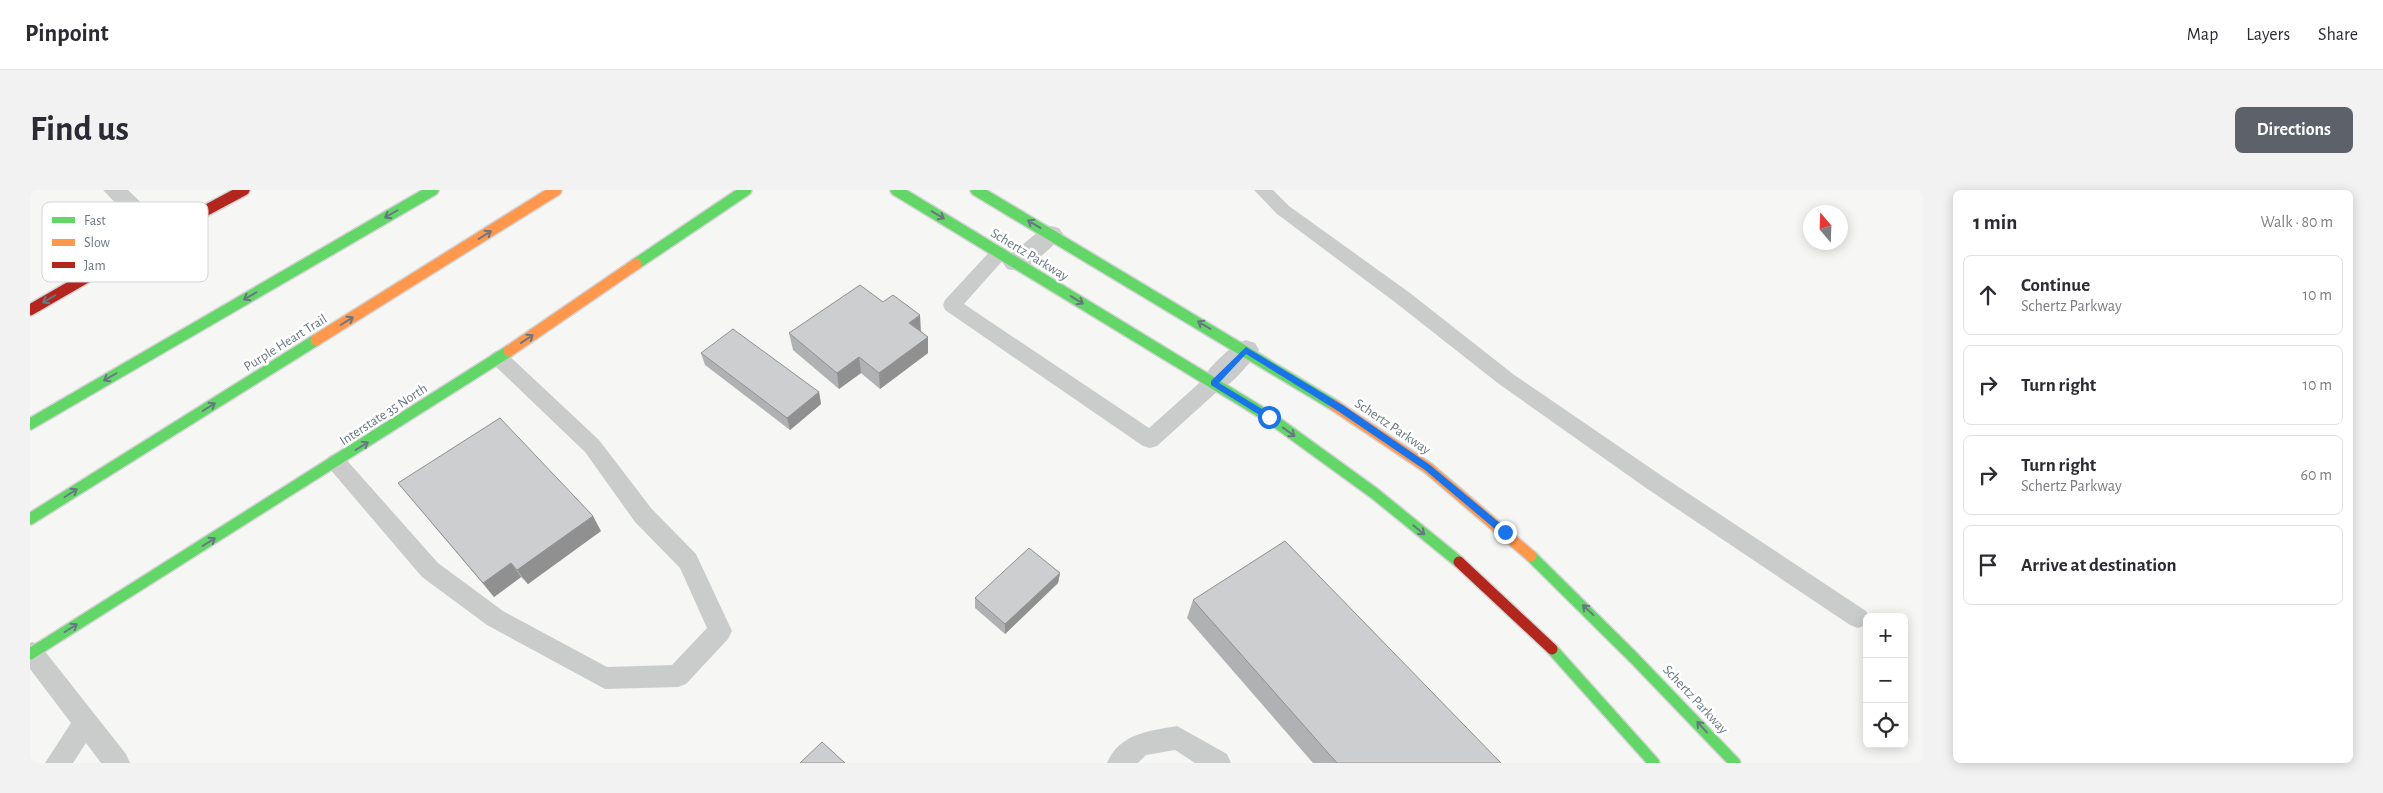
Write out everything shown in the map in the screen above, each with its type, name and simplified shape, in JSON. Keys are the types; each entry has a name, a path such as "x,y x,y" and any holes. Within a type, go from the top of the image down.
{"main road":[{"path":"208,209 244,190"},
{"path":"30,424 433,190"},
{"name":"Purple Heart Trail","path":"30,518 556,190"},
{"name":"Schertz Parkway","path":"896,190 1269,417 1371,490 1460,563 1546,644 1632,736 1654,763"},
{"name":"Schertz Parkway","path":"976,190 1341,408 1428,468 1505,532 1593,615 1678,701 1735,763"},
{"name":"Interstate 35 North","path":"31,654 499,358 730,201 752,191"},
{"path":"30,310 79,282"}],"street":[{"path":"114,190 126,202"},
{"path":"1007,258 1050,234"},
{"path":"1213,383 1246,350"}],"lane":[{"path":"1263,190 1283,210 1403,298 1506,379 1858,618"},
{"path":"1007,258 952,305 1150,440 1213,383"},
{"path":"336,462 430,570 495,618 605,678 678,676 720,631 688,561 643,515 592,446 499,358"},
{"path":"31,654 117,763"},
{"path":"58,763 86,722"},
{"path":"1120,763 1140,744 1177,738 1218,763"}],"building":[{"path":"860,285 883,302 893,295 920,315 909,323 928,337 879,373 859,357 837,373 789,333"},
{"path":"733,329 819,392 787,418 701,353"},
{"path":"500,418 593,516 517,570 511,563 483,583 398,483"},
{"path":"1285,541 1501,763 1337,763 1193,600"},
{"path":"1029,548 1060,573 1005,624 975,598"},
{"path":"822,742 845,763 800,763"}],"traffic: fast":[{"path":"30,424 433,190"},
{"path":"636,264 746,190"},
{"path":"896,190 1269,417 1374,493 1459,562"},
{"path":"976,190 1334,405"},
{"path":"30,519 316,340"},
{"path":"30,654 509,351"},
{"path":"1531,556 1634,658 1735,763"},
{"path":"1552,649 1654,763"}],"traffic: slow":[{"path":"316,340 556,190"},
{"path":"509,351 636,264"},
{"path":"1334,405 1428,468 1531,556"}],"traffic: jam":[{"path":"208,209 244,190"},
{"path":"30,310 79,282"},
{"path":"1459,562 1552,649"}],"route":[{"path":"1269,417 1213,383 1246,350 1341,408 1428,468 1505,532"}]}
